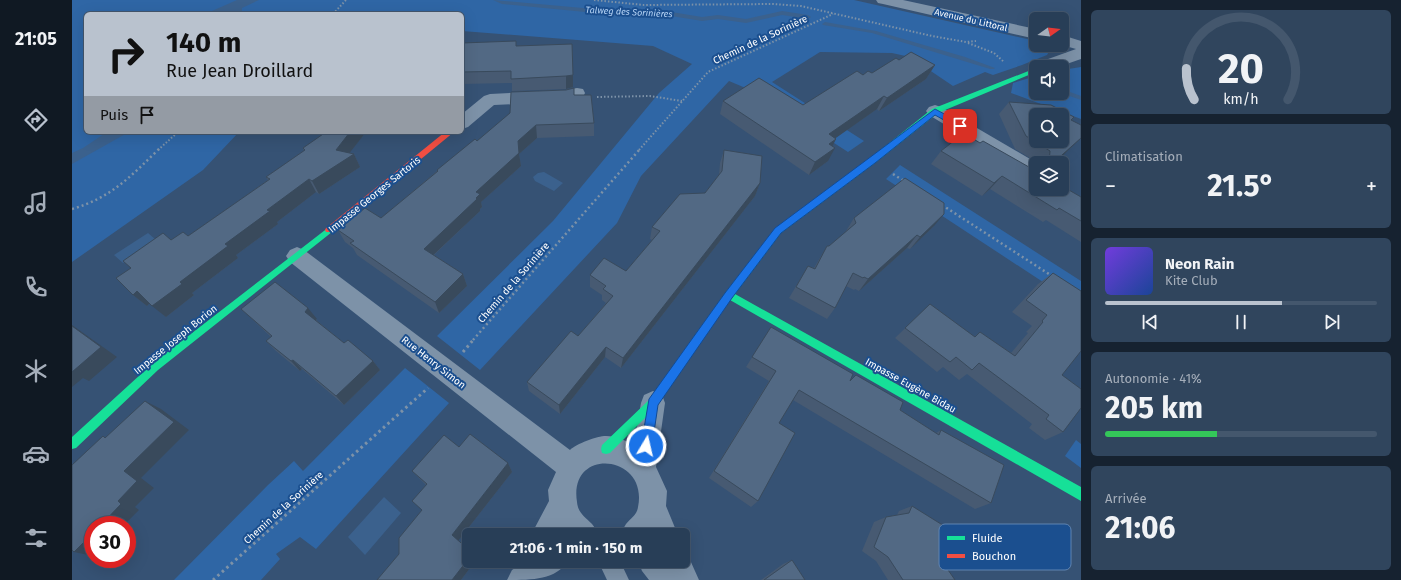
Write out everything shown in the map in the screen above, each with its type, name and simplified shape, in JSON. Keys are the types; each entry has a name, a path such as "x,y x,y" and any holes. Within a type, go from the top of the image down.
{"street":[{"name":"Avenue du Littoral","path":"883,0 1029,32"},
{"path":"1069,42 1081,46"},
{"path":"1061,60 1081,52"},
{"path":"606,450 653,403 729,295 778,231 872,161 935,111 1029,72"},
{"path":"464,121 490,100 566,96 577,93"},
{"path":"935,111 1029,167"},
{"name":"Impasse Georges Sartoris","path":"297,256 448,134"},
{"name":"Rue Henry Simon","path":"297,256 571,467"},
{"name":"Impasse Joseph Borion","path":"72,444 155,367 297,256"},
{"name":"Impasse Eugène Bidau","path":"729,295 1073,489 1081,495"},
{"path":"642,468 653,403"},
{"path":"575,528 571,525 563,504 562,490 571,467 583,456 606,450 624,453 642,468 653,491 652,507 646,524 642,528"},
{"path":"549,528 563,504"},
{"path":"652,507 661,528"},
{"path":"517,580 525,568"},
{"path":"522,580 542,568"},
{"path":"658,568 668,580"},
{"path":"679,568 684,580"}],"lane":[{"path":"612,568 618,580"}],"path":[{"path":"335,12 346,0"},
{"path":"594,0 644,5 773,4 801,6 932,36 966,42 994,53 1006,64 1016,77"},
{"name":"Chemin de la Sorinière","path":"213,580 446,371 708,72 833,14"},
{"path":"966,42 989,41 1001,35 1008,28"},
{"path":"577,93 590,98 650,96 682,101"},
{"path":"72,209 86,205 118,187 176,134"},
{"path":"872,161 906,182"},
{"path":"940,204 1054,277"}],"shaded area":[{"path":"72,0 854,0 1029,39 1029,52 1049,52 1047,55 1034,60 1029,60 1029,62 1022,65 993,75 985,72 953,86 910,57 892,53 820,52 772,82 864,141 848,152 755,92 729,81 641,176 617,223 480,370 437,336 553,221 659,93 692,64 653,46 464,31 464,12 84,12 84,134 237,134 203,170 72,262"},
{"path":"237,0 259,0 242,8 242,12 210,12"},
{"path":"1081,67 1081,119 1069,115 1069,108 1051,108 1030,100 1069,100 1069,69"},
{"path":"1029,78 1029,100 1011,93 1013,83"},
{"path":"104,134 125,134 72,164 72,153 83,148"},
{"path":"900,165 1081,281 1081,307 886,179"},
{"path":"544,172 563,183 554,191 535,181 533,177 538,173"},
{"path":"148,233 156,240 123,263 114,255"},
{"path":"405,368 449,403 316,549 300,537 276,554 280,559 261,580 174,580 268,485 294,461 303,471"},
{"path":"1076,440 1081,444 1081,468 1065,456"},
{"path":"384,497 401,513 365,555 348,537"}],"building":[{"path":"516,41 516,46 572,44 573,75 511,79 511,71 464,72 464,43"},
{"path":"911,52 935,65 887,98 884,96 829,134 836,139 829,144 835,148 815,162 723,101 759,78 803,105 857,71 863,75 868,71 872,73 896,58 899,60"},
{"path":"574,88 574,95 591,95 594,123 536,125 518,141 519,153 476,192 480,194 476,198 477,199 424,249 463,274 435,302 350,243 354,241 338,230 365,208 381,218 475,139 477,141 510,113 511,92 566,90"},
{"path":"1009,102 1051,105 1057,108 1029,108 1029,138 1026,136"},
{"path":"1069,114 1074,117 1071,120 1081,125 1081,138 1061,156 1050,156 1050,151 1045,148 1069,148"},
{"path":"964,133 980,143 983,141 1029,167 1029,193 1002,176 994,183 941,151"},
{"path":"323,134 348,134 336,150 354,154 312,181 309,179 267,210 270,211 225,244 228,246 180,282 182,284 152,306 137,291 133,295 116,278 131,268 123,261 163,233 171,240 183,232 188,236 270,179 266,177 305,150 303,148"},
{"path":"724,150 762,156 760,183 623,358 606,347 559,405 527,382 571,331 578,336 613,296 603,289 606,286 590,275 604,258 626,271 660,231 652,227 680,194 705,193 722,171"},
{"path":"905,178 944,203 944,214 920,237 917,235 868,279 853,273 835,308 796,287 808,266 815,269 827,246 829,246 856,223 854,218"},
{"path":"1069,190 1081,197 1081,221 1059,208 1057,210 1034,196 1069,196"},
{"path":"1053,273 1081,291 1081,351 1062,375 1081,389 1081,408 1063,432 1046,419 1049,415 979,363 972,370 956,357 950,362 905,328 930,304 975,337 980,332 1015,356 1047,315 1026,300"},
{"path":"275,282 308,308 305,312 344,343 348,340 373,361 336,396 293,360 291,361 266,341 272,336 241,309"},
{"path":"72,326 101,347 72,372"},
{"path":"771,327 853,374 850,381 856,375 903,402 900,410 939,435 941,430 1004,465 991,503 799,390 779,423 795,433 758,501 714,471 776,371 752,357"},
{"path":"145,401 174,422 124,471 137,481 118,501 121,504 110,516 84,516 84,542 74,552 72,550 72,465 103,436 105,438"},
{"path":"470,434 508,463 452,535 462,544 462,567 452,580 377,580 399,554 399,538 422,510 412,501 427,484 412,471 444,435 459,447"},
{"path":"912,506 941,524 939,524 939,570 948,570 955,580 903,580 888,557 874,547 886,517 909,513"},
{"path":"792,560 805,580 764,580"}],"waterway":[{"name":"Talweg des Sorinières","path":"496,0 502,2 616,13 659,12 702,19 718,17 746,21 782,13 808,17"},
{"path":"825,24 874,32 992,68"},
{"path":"1069,94 1081,98"}],"traffic: fast":[{"path":"606,449 653,403 729,295 778,231 872,161 935,111 1029,73"},
{"path":"72,444 155,367 329,230"},
{"path":"729,295 1080,493 1081,495"}],"traffic: jam":[{"path":"329,230 448,134"}],"route":[{"path":"646,446 653,403 729,295 778,231 872,161 935,111 960,126"}]}
